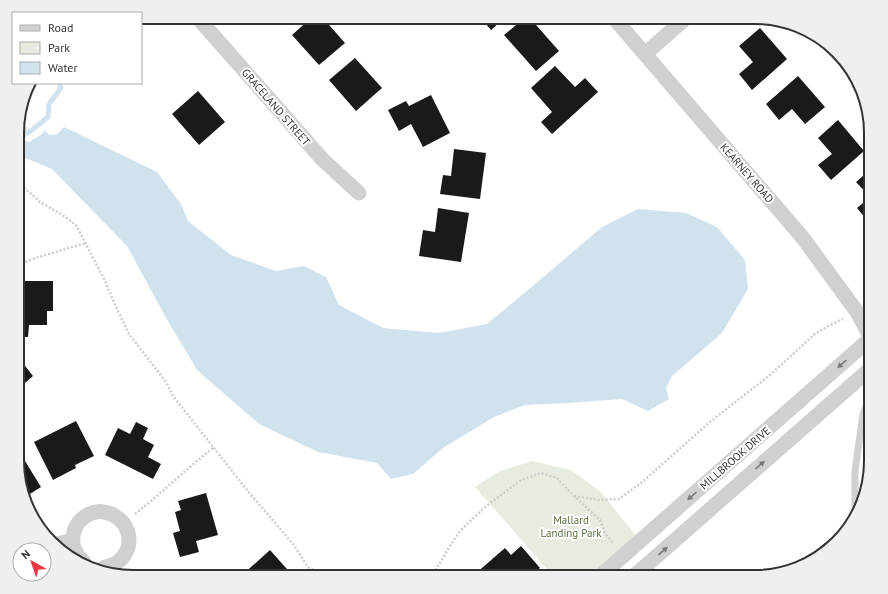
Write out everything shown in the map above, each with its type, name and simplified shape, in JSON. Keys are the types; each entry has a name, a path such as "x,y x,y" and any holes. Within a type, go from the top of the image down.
{"street":[{"name":"GRACELAND STREET","path":"203,24 323,160 359,193"},
{"name":"KEARNEY ROAD","path":"619,24 803,238 857,312 864,325"},
{"path":"645,54 679,24"},
{"name":"MILLBROOK DRIVE","path":"608,570 864,344"},
{"name":"MILLBROOK DRIVE","path":"641,570 864,374"},
{"path":"77,554 72,541 77,524 83,517 92,513 102,511 111,513 119,518 126,526 129,535 129,545 125,554 119,561 108,567"},
{"path":"61,543 72,541"}],"lane":[{"path":"855,504 855,471 864,412"}],"path":[{"path":"24,189 40,202 76,225 130,334 166,382 173,396 213,448 293,544 308,567 313,570"},
{"path":"24,263 86,243"},
{"path":"574,496 598,500 619,499 641,483 711,421 770,375 815,334 857,312"},
{"path":"124,523 151,502 187,469 213,448"},
{"path":"436,570 460,531 485,507 521,480 541,473 557,478 600,520 614,545 625,554"}],"green space":[{"name":"Mallard Landing Park","path":"532,461 571,470 601,492 640,541 607,570 548,570 475,487 500,471"}],"water":[{"path":"25,125 28,133 24,140"},
{"path":"64,127 157,172 181,204 188,221 231,255 276,271 304,266 326,277 339,305 383,328 439,333 487,324 602,227 638,209 686,213 717,227 745,260 748,289 722,333 672,376 666,388 669,399 648,411 622,399 525,405 494,417 443,448 413,474 391,479 377,463 318,452 259,424 197,370 165,316 127,246 52,169 24,157 24,140 29,142 42,134 44,130 50,135 56,135"}],"building":[{"path":"304,24 328,24 345,43 319,65 292,35"},
{"path":"486,24 498,24 491,30"},
{"path":"517,24 535,24 559,51 536,71 504,35"},
{"path":"760,28 787,59 752,90 739,74 753,62 739,46"},
{"path":"355,58 382,88 356,111 329,80"},
{"path":"555,66 575,87 585,78 598,92 552,134 541,122 552,112 531,88"},
{"path":"798,76 825,107 805,124 792,109 779,120 766,104"},
{"path":"198,91 225,122 199,145 172,114"},
{"path":"431,95 450,133 423,147 411,124 399,131 388,110 406,101 409,106"},
{"path":"838,120 864,151 831,180 818,165 832,154 818,138"},
{"path":"454,149 486,153 480,199 440,194 443,175 451,176"},
{"path":"864,175 864,191 856,182"},
{"path":"864,202 864,216 857,208"},
{"path":"438,208 469,213 461,262 419,256 423,230 435,232"},
{"path":"24,281 53,281 53,311 47,311 47,325 29,325 28,337 24,337"},
{"path":"24,365 33,376 24,384"},
{"path":"76,421 94,456 75,465 76,468 53,480 34,442"},
{"path":"136,422 148,428 143,439 154,445 148,457 161,464 153,479 105,455 118,428 130,434"},
{"path":"24,462 41,487 29,494 25,475"},
{"path":"206,493 218,535 196,541 199,552 180,557 173,533 180,531 175,512 181,510 178,501"},
{"path":"825,543 826,544 813,553"},
{"path":"521,546 540,568 538,570 480,570 505,548 511,555"},
{"path":"270,550 288,570 248,570"}],"waterway":[{"path":"28,133 48,117 49,104 61,88 59,84"}]}
